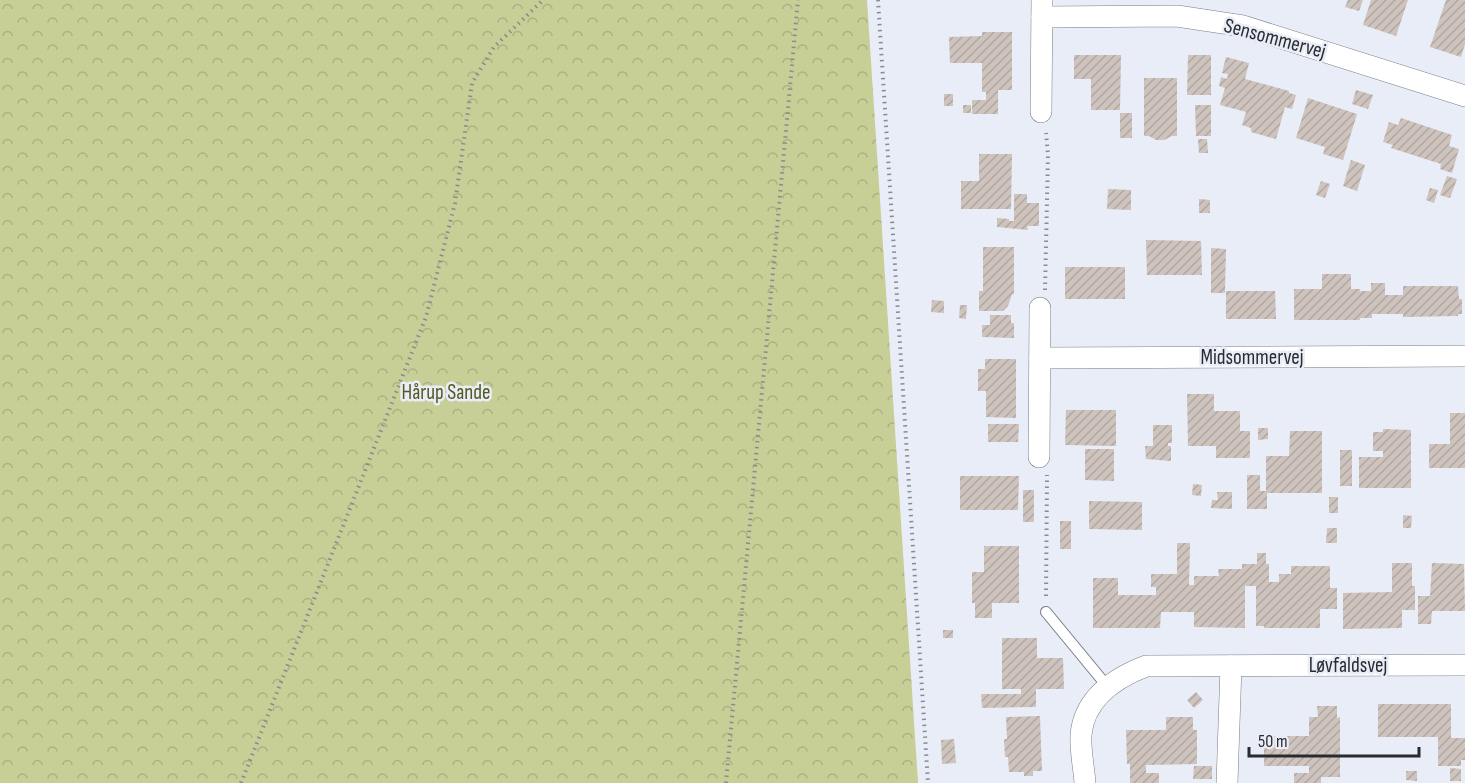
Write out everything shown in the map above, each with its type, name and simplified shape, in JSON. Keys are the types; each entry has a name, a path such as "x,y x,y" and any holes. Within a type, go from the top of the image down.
{"street":[{"name":"Sensommervej","path":"1041,112 1042,8 1177,16 1243,26 1465,96"},
{"path":"1040,308 1040,457"},
{"name":"Midsommervej","path":"1040,358 1465,356"},
{"name":"Løvfaldsvej","path":"1085,783 1081,735 1095,699 1107,686 1126,674 1146,666 1465,665"},
{"path":"1227,783 1231,666"}],"lane":[{"path":"1046,612 1107,686"}],"path":[{"path":"241,783 426,317 455,203 472,84 494,47 543,0"},
{"path":"726,783 798,0"},
{"path":"878,0 928,783"},
{"path":"1040,308 1045,292 1048,155 1041,112"},
{"path":"1040,457 1049,478 1046,531 1046,612"}],"green space":[{"name":"Hårup Sande","path":"0,0 867,0 918,783 0,783"}],"building":[{"path":"1348,0 1363,0 1359,11 1345,7"},
{"path":"1371,0 1408,0 1396,36 1363,25"},
{"path":"1446,0 1465,0 1465,44 1461,57 1430,47"},
{"path":"982,32 1012,32 1012,90 998,90 998,114 972,114 972,100 986,100 986,92 982,92 982,63 950,63 949,37 982,36"},
{"path":"1074,55 1121,55 1120,110 1091,110 1091,79 1074,79"},
{"path":"1188,55 1211,55 1211,95 1187,95"},
{"path":"1226,57 1249,63 1245,79 1296,95 1292,109 1285,107 1276,139 1251,132 1251,128 1242,125 1246,112 1220,105 1225,88 1219,86 1221,77 1227,79 1228,74 1222,73"},
{"path":"1144,78 1177,78 1177,136 1156,140 1144,136"},
{"path":"1356,90 1373,95 1368,109 1352,104"},
{"path":"944,94 953,94 953,106 944,106"},
{"path":"1308,98 1357,114 1343,160 1323,154 1325,147 1296,138"},
{"path":"963,105 971,105 971,113 963,113"},
{"path":"1195,105 1211,105 1211,136 1196,136"},
{"path":"1120,113 1132,113 1132,138 1120,138"},
{"path":"1401,118 1452,135 1449,146 1459,149 1452,173 1440,169 1441,164 1391,148 1393,145 1383,142 1389,122 1398,125"},
{"path":"1198,139 1207,139 1208,153 1199,153"},
{"path":"979,154 1012,154 1011,209 961,209 961,181 979,181"},
{"path":"1351,160 1365,165 1357,191 1343,186"},
{"path":"1447,176 1457,179 1450,198 1440,195"},
{"path":"1321,181 1330,184 1325,198 1316,195"},
{"path":"1430,188 1438,190 1434,203 1426,200"},
{"path":"1108,189 1131,190 1131,210 1107,209"},
{"path":"1014,194 1027,194 1027,203 1039,203 1039,226 1027,226 1028,230 997,227 997,218 1014,221"},
{"path":"1199,199 1210,200 1210,213 1199,213"},
{"path":"1146,240 1201,241 1202,275 1147,275"},
{"path":"983,247 1014,247 1014,294 1003,311 979,311 979,291 983,291"},
{"path":"1211,248 1226,249 1225,293 1211,293"},
{"path":"1065,267 1125,267 1125,299 1065,299"},
{"path":"1322,274 1351,274 1351,289 1360,289 1360,291 1371,291 1371,283 1385,283 1385,295 1403,295 1403,286 1458,286 1459,299 1462,299 1462,314 1403,317 1403,314 1372,314 1372,318 1360,318 1360,320 1294,320 1294,289 1322,289"},
{"path":"1226,291 1275,291 1276,319 1226,319"},
{"path":"932,300 944,301 944,313 931,312"},
{"path":"960,305 967,305 966,319 959,318"},
{"path":"990,315 1011,315 1011,323 1014,323 1014,338 982,337 982,325 990,325"},
{"path":"985,359 1016,359 1016,418 986,417 986,391 978,391 978,369 985,369"},
{"path":"1187,394 1214,394 1214,411 1240,411 1240,431 1250,431 1250,458 1216,458 1216,446 1188,446"},
{"path":"1066,410 1116,410 1116,446 1065,445"},
{"path":"1450,413 1465,413 1465,468 1429,468 1429,444 1450,444"},
{"path":"988,424 1019,424 1018,442 988,442"},
{"path":"1153,425 1172,425 1172,443 1168,443 1168,446 1171,446 1171,461 1146,459 1145,446 1153,446"},
{"path":"1258,428 1268,428 1268,439 1258,440"},
{"path":"1383,429 1411,430 1411,488 1359,488 1359,457 1383,457 1383,451 1373,451 1373,432 1383,432"},
{"path":"1290,431 1322,431 1322,493 1267,493 1267,509 1247,509 1247,475 1260,475 1260,491 1266,491 1266,456 1289,456"},
{"path":"1085,449 1114,449 1114,481 1085,480"},
{"path":"1340,450 1352,450 1352,486 1340,486"},
{"path":"960,476 1019,476 1018,510 960,510"},
{"path":"1193,484 1202,485 1201,496 1192,495"},
{"path":"1023,490 1034,490 1034,522 1023,522"},
{"path":"1217,492 1232,492 1232,509 1211,508 1212,500 1218,500"},
{"path":"1329,497 1338,497 1338,513 1329,513"},
{"path":"1089,501 1142,502 1142,530 1089,529"},
{"path":"1403,515 1412,516 1411,528 1403,528"},
{"path":"1060,521 1071,521 1071,549 1060,549"},
{"path":"1327,528 1337,528 1337,543 1326,543"},
{"path":"1177,543 1190,543 1189,585 1194,585 1194,576 1219,576 1218,569 1242,569 1242,564 1257,564 1257,553 1266,553 1266,564 1269,564 1269,582 1279,582 1279,574 1291,574 1291,566 1330,566 1330,588 1337,588 1337,609 1320,609 1320,628 1256,626 1256,586 1245,586 1245,628 1194,627 1194,612 1161,612 1160,628 1093,628 1093,578 1118,578 1118,595 1156,595 1156,587 1151,587 1151,574 1177,574"},
{"path":"984,546 1019,546 1019,603 992,603 992,618 975,618 975,603 972,603 972,572 984,572"},
{"path":"1392,563 1412,563 1415,610 1402,610 1402,628 1343,629 1343,593 1392,592"},
{"path":"1432,563 1464,564 1465,611 1432,611 1431,624 1418,624 1418,596 1430,596"},
{"path":"943,630 953,630 953,638 943,638"},
{"path":"1002,638 1037,638 1037,658 1063,658 1064,689 1036,689 1036,707 982,708 981,694 1021,694 1021,689 1002,689"},
{"path":"1196,692 1203,700 1194,708 1187,700"},
{"path":"1378,704 1451,704 1451,738 1465,738 1465,760 1461,760 1461,766 1438,766 1438,737 1378,737"},
{"path":"1317,706 1337,706 1337,718 1340,717 1340,777 1321,777 1321,783 1294,783 1294,773 1309,773 1309,766 1264,766 1264,736 1309,736 1309,717 1318,717"},
{"path":"1040,716 1042,771 1033,771 1033,776 1024,776 1024,772 1009,772 1004,739 1007,739 1006,717"},
{"path":"1166,717 1193,717 1193,730 1197,730 1197,764 1146,765 1146,773 1159,773 1159,783 1130,783 1126,730 1166,730"},
{"path":"954,739 956,763 942,764 941,740"},
{"path":"1194,766 1212,766 1212,779 1193,779"},
{"path":"1450,768 1461,769 1461,781 1450,781"},
{"path":"1406,771 1417,771 1417,781 1406,780"}]}
